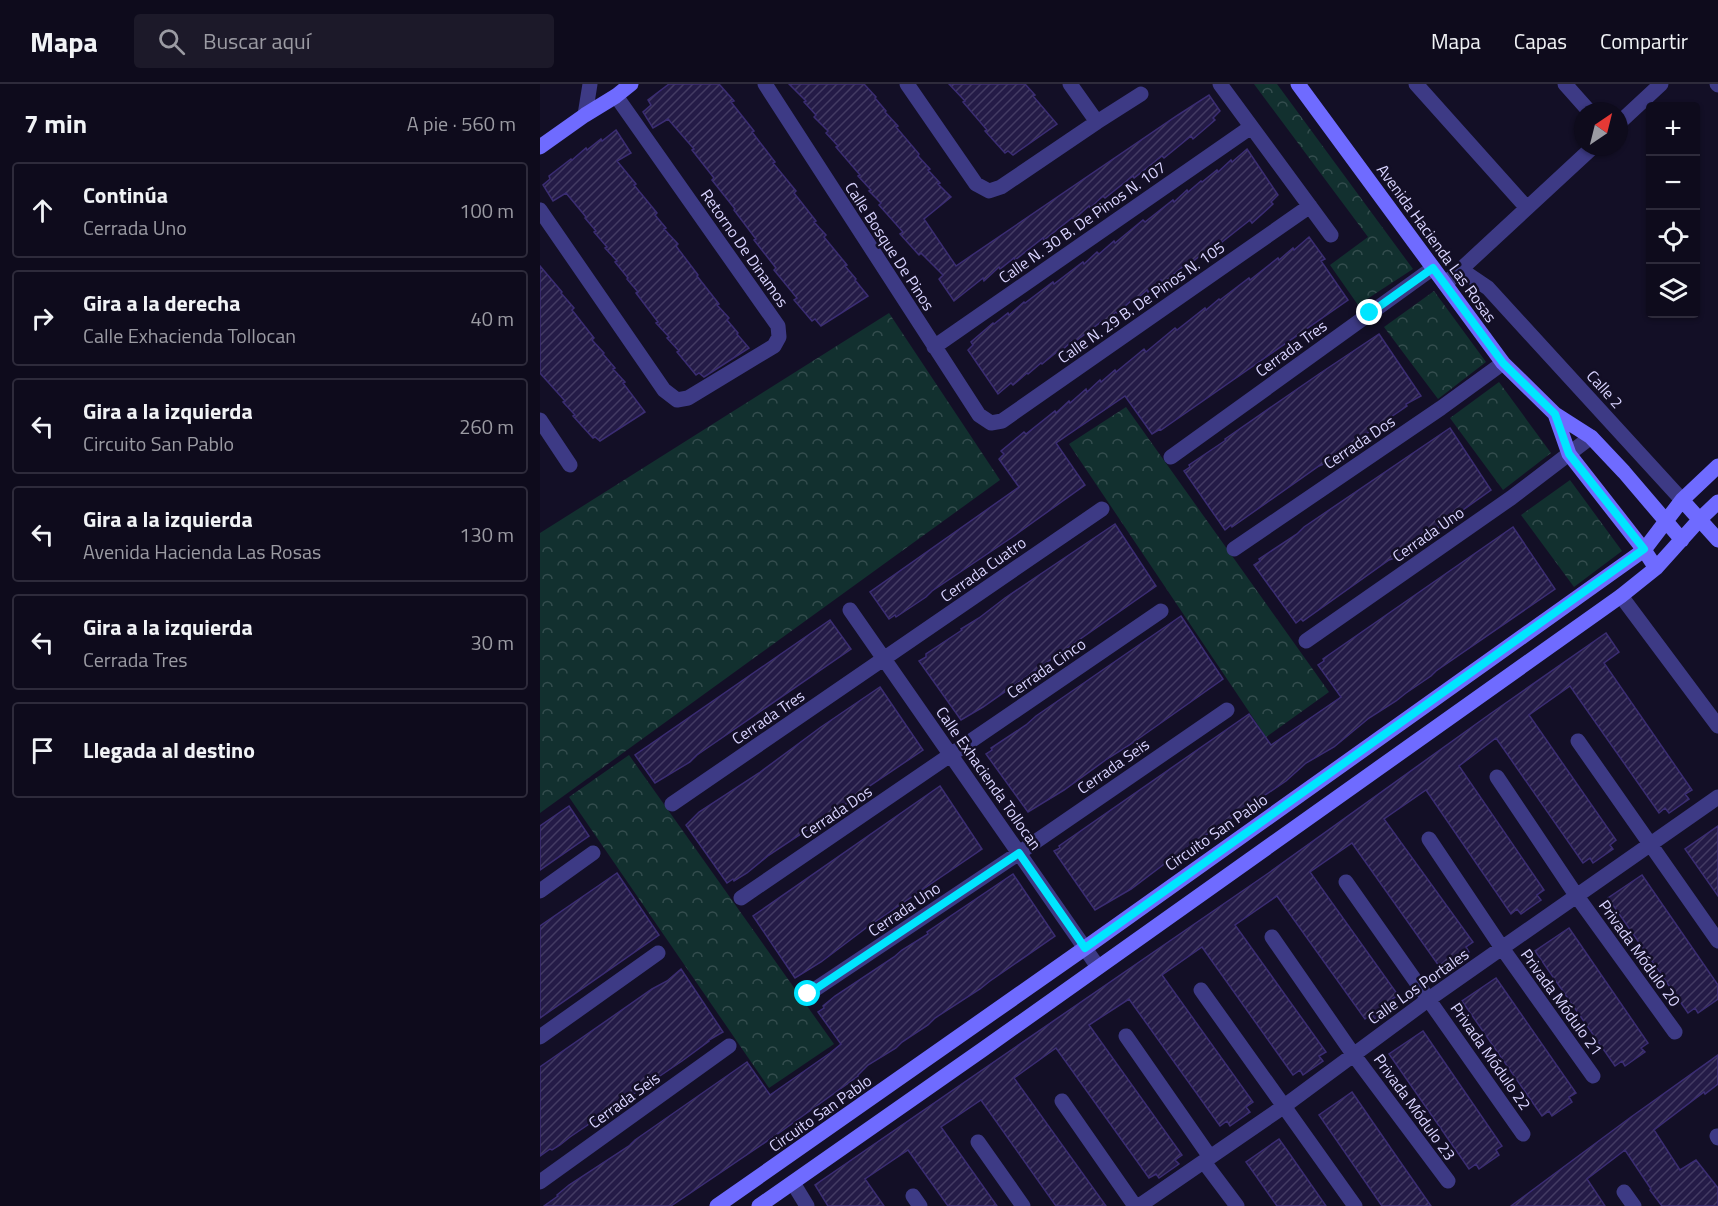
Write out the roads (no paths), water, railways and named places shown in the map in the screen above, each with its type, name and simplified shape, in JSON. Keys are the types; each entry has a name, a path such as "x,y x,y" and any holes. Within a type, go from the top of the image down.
{"street":[{"path":"585,115 590,84"},
{"path":"540,147 631,84"},
{"name":"Calle Bosque De Pinos","path":"765,84 979,415 991,423"},
{"path":"907,84 976,184 989,191 1001,187 1141,94"},
{"path":"1070,84 1096,122"},
{"path":"1220,84 1331,235"},
{"name":"Avenida Hacienda Las Rosas","path":"1298,84 1503,363 1555,414 1591,437 1682,540"},
{"path":"1416,84 1527,208"},
{"path":"1565,84 1581,102"},
{"path":"1628,115 1661,84"},
{"name":"Retorno De Dinamos","path":"540,210 664,390 677,400 688,398 774,346 779,337 778,326 616,96"},
{"name":"Calle N. 30 B. De Pinos N. 107","path":"934,347 1251,127"},
{"path":"1445,284 1583,156"},
{"name":"Calle N. 29 B. De Pinos N. 105","path":"991,423 1002,422 1310,206"},
{"name":"Cerrada Tres","path":"1171,457 1433,268"},
{"name":"Calle 2","path":"1460,269 1488,288 1718,540"},
{"name":"Cerrada Dos","path":"1234,549 1503,363"},
{"name":"Avenida Hacienda Las Rosas","path":"1555,414 1569,454 1644,549 1656,568"},
{"path":"540,420 570,465"},
{"name":"Cerrada Uno","path":"1306,641 1511,498 1591,437"},
{"name":"Circuito San Pablo","path":"717,1206 1085,948 1644,549 1682,500 1718,466"},
{"path":"759,1206 1621,596 1656,568 1718,502"},
{"name":"Cerrada Cuatro","path":"885,659 1102,509"},
{"path":"1621,596 1718,726"},
{"name":"Calle Exhacienda Tollocan","path":"850,610 1098,967"},
{"name":"Cerrada Cinco","path":"951,755 1161,611"},
{"name":"Cerrada Tres","path":"672,804 885,659"},
{"name":"Cerrada Seis","path":"1019,853 1227,710"},
{"path":"1578,741 1718,941"},
{"name":"Cerrada Dos","path":"741,898 951,755"},
{"name":"Privada Módulo 20","path":"1497,777 1576,895 1676,1032"},
{"name":"Calle Los Portales","path":"1137,1206 1283,1107 1429,999 1718,797"},
{"name":"Privada Módulo 21","path":"1429,839 1502,948 1593,1076"},
{"path":"540,891 593,853"},
{"name":"Cerrada Uno","path":"808,994 1019,853"},
{"name":"Privada Módulo 22","path":"1346,882 1523,1134"},
{"name":"Privada Módulo 23","path":"1272,937 1353,1054 1448,1181"},
{"path":"540,1037 658,953"},
{"path":"1201,990 1355,1206"},
{"path":"970,1029 982,1050"},
{"path":"1126,1036 1237,1206"},
{"name":"Cerrada Seis","path":"540,1182 729,1046"},
{"path":"1062,1101 1137,1206"},
{"path":"978,1142 1023,1206"},
{"path":"793,1183 807,1206"},
{"path":"1624,1192 1634,1206"}]}
